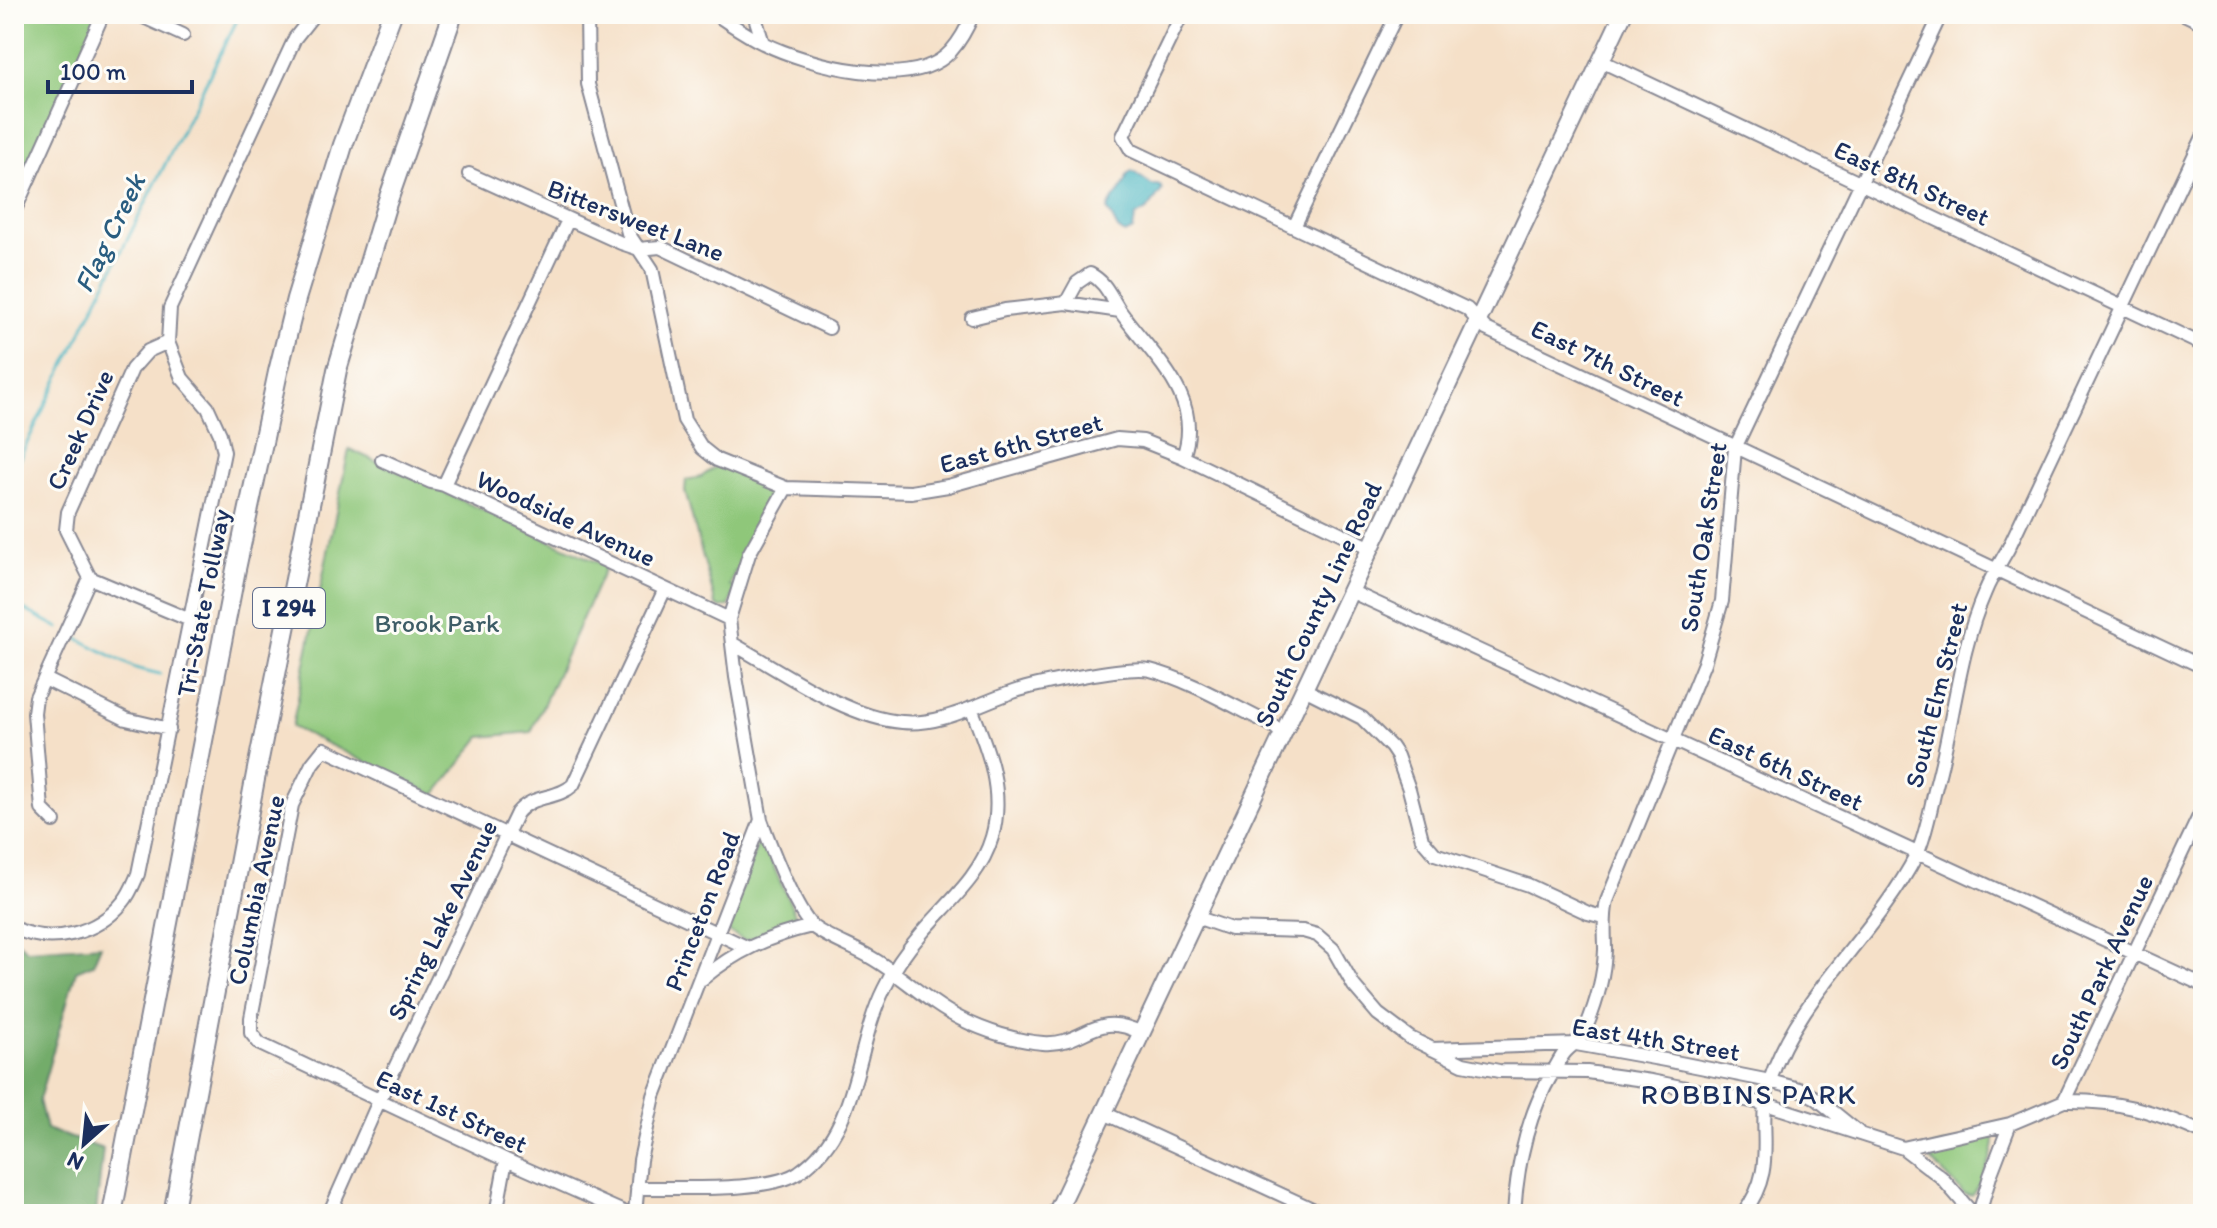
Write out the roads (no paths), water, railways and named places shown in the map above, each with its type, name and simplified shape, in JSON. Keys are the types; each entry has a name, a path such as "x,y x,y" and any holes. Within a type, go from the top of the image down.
{"highway":[{"name":"Tri-State Tollway","path":"112,1214 230,600 278,372 296,299 343,145 392,14"},
{"name":"I 294","path":"173,1214 256,774 337,370 387,203 453,14"}],"main road":[{"name":"South County Line Road","path":"1056,1214 1623,14"}],"street":[{"path":"14,212 103,14"},
{"path":"137,14 183,35"},
{"path":"14,928 53,936 80,934 104,920 124,901 138,874 224,452 208,408 182,378 168,342 170,308 295,38 314,14"},
{"path":"587,14 588,84 628,233 639,249"},
{"path":"715,14 763,43 827,65 889,74 924,69 950,53 973,14"},
{"path":"754,14 763,43"},
{"name":"East 7th Street","path":"1182,14 1123,136 1131,150 1467,309 1486,329 2203,667"},
{"path":"1294,227 1397,14"},
{"name":"South Oak Street","path":"1514,1214 1526,1133 1539,1096 1565,1052 1576,1044 1586,1027 1601,979 1605,952 1603,917 1607,901 1704,663 1722,601 1735,448 1941,14"},
{"path":"2184,14 2203,23"},
{"name":"East 8th Street","path":"1601,61 2203,345"},
{"name":"South Elm Street","path":"1743,1214 1762,1182 1770,1081 1785,1048 1818,993 1882,910 1918,853 1943,763 1967,648 1985,590 2203,137"},
{"name":"Bittersweet Lane","path":"469,174 639,249 660,247 829,328"},
{"path":"444,485 568,220"},
{"name":"East 6th Street","path":"639,249 652,269 684,420 702,448 717,460 786,488 911,492 948,486 1117,439 1143,441 1183,457 1371,548"},
{"path":"1066,303 1077,283 1090,274 1102,280 1120,311 1171,375 1180,392 1188,425 1188,441 1183,457"},
{"path":"972,318 1005,310 1066,303 1120,311"},
{"name":"Creek Drive","path":"90,578 66,530 68,512 132,369 148,351 168,342"},
{"name":"Woodside Avenue","path":"382,460 444,485 729,619"},
{"name":"Princeton Road","path":"635,1214 640,1160 654,1096 761,820 729,619 749,554 786,488"},
{"path":"54,821 42,809 34,713 36,697 90,578 190,620"},
{"name":"Spring Lake Avenue","path":"329,1214 506,834 523,805 568,790 573,785 665,589"},
{"name":"East 6th Street","path":"1350,591 2203,985"},
{"path":"733,644 847,707 881,719 905,723 930,722 1014,691 1049,683 1147,669 1272,725 1283,734"},
{"path":"45,679 126,719 169,729"},
{"path":"1304,689 1362,718 1391,747 1409,789 1422,839 1435,854 1528,885 1603,917"},
{"path":"637,1188 737,1186 781,1181 798,1173 818,1155 845,1113 874,1011 894,971 919,936 974,877 992,837 997,797 994,773 971,708"},
{"name":"Columbia Avenue","path":"260,1044 251,1033 251,1018 292,805 312,764 324,749 506,834"},
{"name":"South Park Avenue","path":"1947,1139 2010,1124 2064,1101 2203,808"},
{"path":"761,820 784,877 812,926 894,971 960,1019 1017,1039 1046,1043 1077,1037 1102,1025 1115,1023 1141,1033"},
{"path":"506,834 746,947"},
{"name":"East 4th Street","path":"1196,917 1231,929 1303,931 1317,935 1333,949 1354,986 1378,1014 1428,1049 1463,1064 1481,1069 1587,1072 1766,1104 1903,1148 1941,1177 1973,1214"},
{"path":"699,981 746,947 812,926"},
{"name":"East 1st Street","path":"260,1044 628,1214"},
{"name":"East 4th Street","path":"1428,1049 1576,1044 1770,1081 1799,1089 1816,1098 1860,1134"},
{"path":"2064,1101 2131,1105 2203,1133"},
{"path":"1104,1113 1323,1214"},
{"path":"1979,1214 1980,1203 2010,1124"},
{"name":"East 4th Street","path":"1903,1148 1947,1139"},
{"path":"496,1214 506,1160"}],"water":[{"path":"1132,171 1152,185 1160,185 1162,190 1148,209 1135,217 1133,230 1125,234 1118,229 1108,210"}],"waterway":[{"name":"Flag Creek","path":"14,470 240,14"},
{"path":"14,604 59,628"},
{"path":"73,636 135,668 160,674"}],"district":[{"name":"ROBBINS PARK","path":"1749,1094"}],"park label":[{"name":"Brook Park","path":"437,623"}]}
